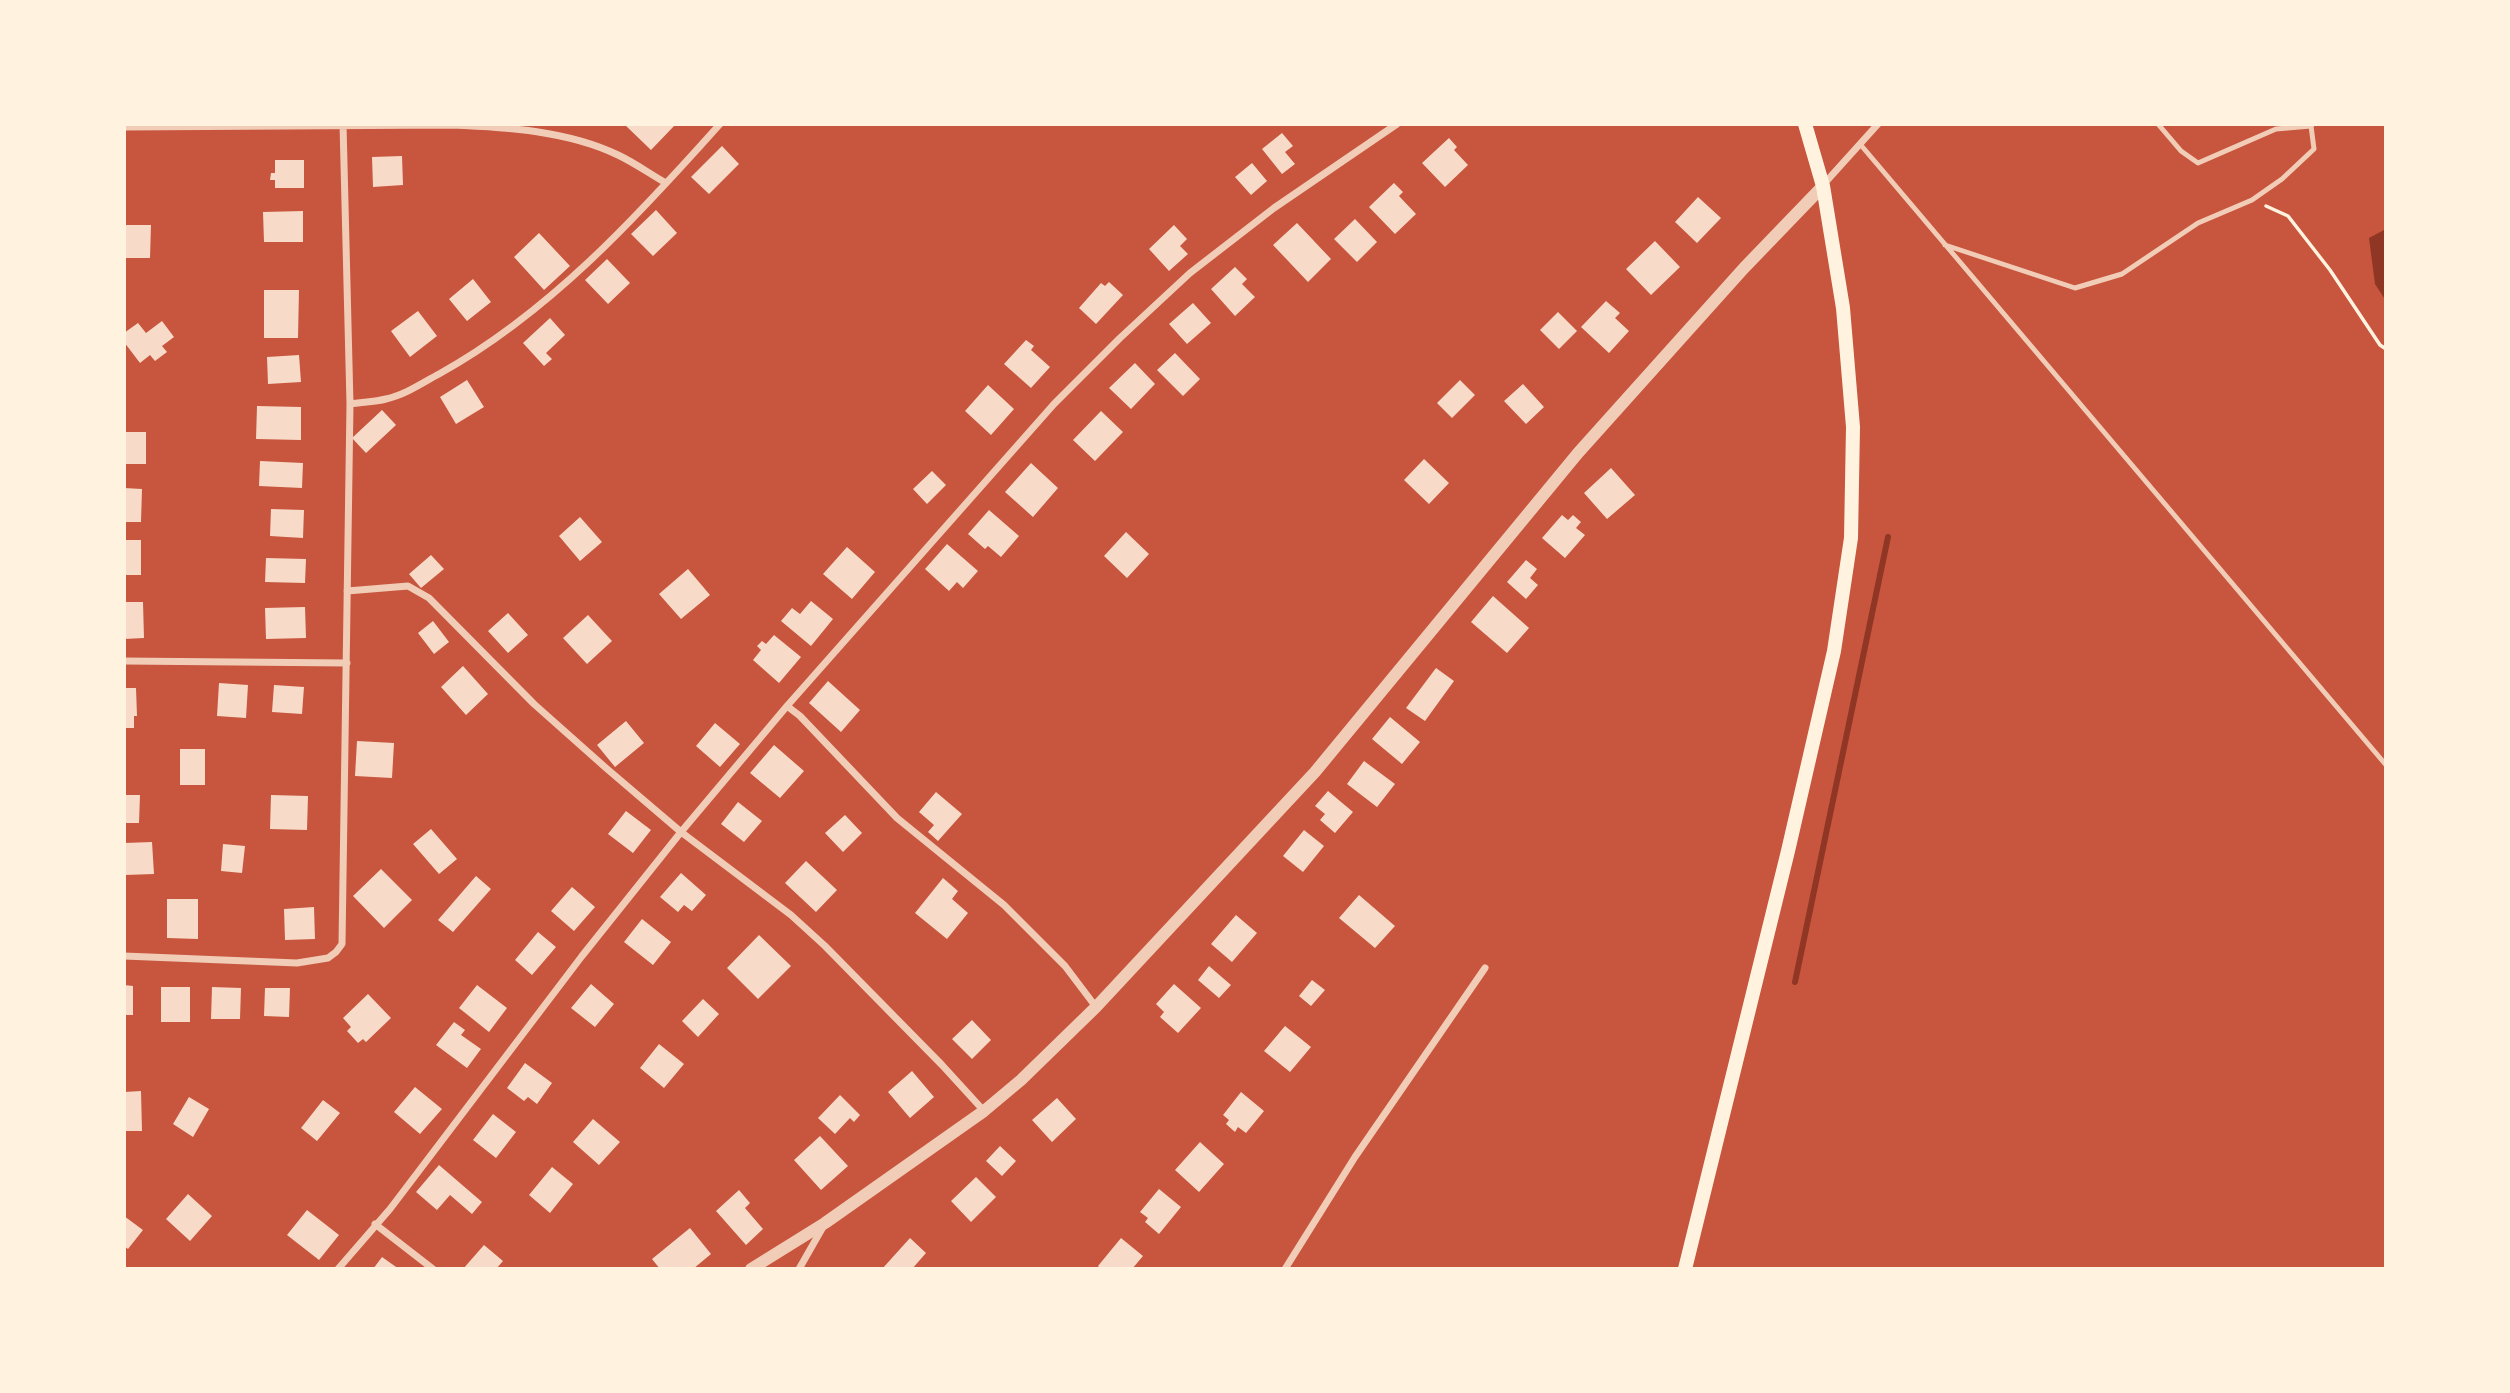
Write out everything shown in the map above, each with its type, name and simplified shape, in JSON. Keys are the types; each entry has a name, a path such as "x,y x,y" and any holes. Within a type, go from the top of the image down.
{"main road":[{"path":"1685,1269 1788,851 1834,651 1851,538 1853,427 1843,308 1823,186 1805,124"}],"street":[{"path":"349,404 387,399 404,393 470,357 565,285 720,124"},
{"path":"338,1269 423,1167 582,956 681,832 786,706 1054,404 1191,273 1274,208 1397,124"},
{"path":"751,1269 825,1223 984,1111 1021,1080 1096,1007 1315,772 1578,453 1878,124"},
{"path":"124,956 314,962 336,953 342,944 349,404 343,125"},
{"path":"124,127 452,125 539,133 586,143 618,155 666,183"},
{"path":"347,592 408,586 429,598 534,704 681,832 791,915 825,946 984,1111"},
{"path":"124,661 347,663"},
{"path":"786,706 800,716 897,818 1004,905 1065,966 1096,1007"},
{"path":"1285,1269 1355,1157 1485,968"},
{"path":"799,1269 825,1223"},
{"path":"375,1224 433,1269"}],"lane":[{"path":"1945,245 2075,288 2122,274 2198,223 2252,200 2282,179 2314,149 2312,125 2276,129 2198,163 2182,151 2158,124"},
{"path":"1860,145 2386,765"}],"path":[{"path":"2252,200 2288,216 2330,270 2380,345 2386,349"}],"shaded area":[{"path":"2386,229 2386,301 2375,284 2369,238"}],"building":[{"path":"624,124 676,124 651,150"},
{"path":"1282,133 1293,146 1285,152 1295,164 1282,174 1262,149"},
{"path":"1449,138 1457,147 1454,150 1468,165 1445,187 1422,163"},
{"path":"722,146 739,164 709,194 691,177"},
{"path":"402,156 403,185 373,187 372,157"},
{"path":"275,160 304,160 304,188 275,188 275,180 270,180 271,173 275,173"},
{"path":"1252,163 1267,181 1251,195 1235,177"},
{"path":"1394,183 1403,192 1399,196 1416,214 1395,234 1369,207"},
{"path":"1698,197 1721,218 1697,243 1675,222"},
{"path":"656,210 677,233 653,256 631,234"},
{"path":"303,211 303,242 264,242 263,212"},
{"path":"1355,219 1377,242 1357,262 1334,239"},
{"path":"1297,223 1331,259 1308,282 1273,245"},
{"path":"124,225 151,225 150,258 124,258"},
{"path":"1174,225 1187,239 1180,246 1188,254 1169,271 1149,249"},
{"path":"539,233 570,266 544,290 514,257"},
{"path":"1655,241 1680,267 1651,295 1626,269"},
{"path":"607,259 630,283 608,304 585,280"},
{"path":"1235,267 1247,279 1242,284 1255,297 1235,316 1211,289"},
{"path":"473,279 491,302 467,321 449,299"},
{"path":"1109,282 1123,295 1096,324 1079,308 1101,283 1105,286"},
{"path":"264,290 299,290 298,338 264,338"},
{"path":"1606,301 1620,313 1615,318 1629,331 1609,353 1581,327"},
{"path":"1193,303 1211,323 1187,344 1169,324"},
{"path":"418,311 437,336 410,357 391,331"},
{"path":"1558,312 1577,331 1559,349 1540,330"},
{"path":"550,318 565,335 546,353 552,359 544,366 523,343"},
{"path":"162,321 174,337 162,346 167,352 155,361 150,355 140,363 124,342 124,333 138,323 146,333"},
{"path":"1026,340 1034,346 1031,350 1050,367 1031,388 1004,364"},
{"path":"1175,353 1200,379 1183,396 1157,370"},
{"path":"299,355 301,382 268,384 267,357"},
{"path":"1135,363 1155,384 1131,409 1109,388"},
{"path":"467,380 484,407 456,424 440,397"},
{"path":"1460,380 1475,395 1452,418 1437,403"},
{"path":"1523,384 1544,407 1526,424 1504,401"},
{"path":"988,385 1014,409 991,435 965,411"},
{"path":"257,406 301,407 301,440 256,439"},
{"path":"382,410 396,425 366,453 352,438"},
{"path":"1101,411 1123,432 1095,461 1073,440"},
{"path":"124,432 146,432 146,464 124,464"},
{"path":"1424,459 1449,483 1429,504 1404,480"},
{"path":"260,461 303,463 302,488 259,486"},
{"path":"1031,463 1058,488 1033,517 1005,492"},
{"path":"1611,468 1635,495 1607,519 1584,493"},
{"path":"932,471 946,485 927,504 913,489"},
{"path":"124,488 142,489 141,522 124,522"},
{"path":"271,509 304,510 303,538 270,536"},
{"path":"989,510 1019,536 1001,557 988,546 985,549 968,534"},
{"path":"1562,515 1568,520 1573,515 1581,522 1576,528 1585,535 1565,558 1542,538"},
{"path":"580,517 602,542 580,561 559,536"},
{"path":"1126,532 1149,554 1127,578 1104,556"},
{"path":"124,540 141,540 141,575 124,575"},
{"path":"947,544 978,571 963,588 957,582 949,591 925,569"},
{"path":"847,547 875,572 852,599 823,574"},
{"path":"431,555 444,569 421,588 409,574"},
{"path":"266,558 306,559 305,583 265,582"},
{"path":"1526,560 1537,569 1530,578 1538,585 1526,599 1507,582"},
{"path":"688,569 710,595 681,619 659,594"},
{"path":"1493,596 1529,628 1507,653 1471,622"},
{"path":"811,601 833,619 811,646 781,621 792,608 800,614"},
{"path":"124,602 143,602 144,638 124,639"},
{"path":"305,607 306,638 266,639 265,608"},
{"path":"508,613 528,635 508,653 488,631"},
{"path":"588,615 612,641 587,664 563,638"},
{"path":"433,621 449,642 434,654 418,633"},
{"path":"774,635 801,657 779,683 753,660 761,650 757,646 762,641 766,644"},
{"path":"463,666 488,694 466,715 441,687"},
{"path":"1436,668 1454,681 1425,721 1406,708"},
{"path":"828,681 860,710 841,732 809,703"},
{"path":"219,683 248,685 246,718 217,716"},
{"path":"274,685 304,687 302,714 272,712"},
{"path":"124,688 136,688 137,716 134,716 134,728 124,728"},
{"path":"1390,717 1420,742 1402,764 1372,739"},
{"path":"626,721 644,743 615,767 597,745"},
{"path":"715,723 740,744 720,767 696,746"},
{"path":"357,741 394,743 392,778 355,776"},
{"path":"774,745 804,771 780,798 750,773"},
{"path":"180,749 205,749 205,785 180,785"},
{"path":"1364,761 1395,784 1377,807 1347,784"},
{"path":"1328,791 1353,812 1335,833 1320,820 1325,814 1315,806"},
{"path":"936,792 962,814 938,841 928,832 934,825 919,812"},
{"path":"124,795 140,795 139,823 124,823"},
{"path":"271,795 308,796 307,830 270,829"},
{"path":"738,802 762,821 744,842 721,824"},
{"path":"626,811 651,830 633,853 608,834"},
{"path":"845,815 862,833 843,852 825,833"},
{"path":"431,829 457,859 439,874 413,844"},
{"path":"1304,830 1324,846 1303,872 1283,856"},
{"path":"152,842 154,874 125,875 124,843"},
{"path":"223,844 245,846 242,873 221,871"},
{"path":"806,861 837,890 816,912 785,883"},
{"path":"381,869 412,900 384,928 353,896"},
{"path":"681,873 706,895 692,911 684,905 678,912 660,897"},
{"path":"476,876 491,889 453,932 438,920"},
{"path":"943,878 958,891 952,899 968,913 947,939 915,913"},
{"path":"572,887 595,907 574,931 551,911"},
{"path":"1359,895 1395,926 1375,948 1339,918"},
{"path":"167,899 198,899 198,939 167,938"},
{"path":"314,907 315,939 285,940 284,909"},
{"path":"1236,915 1257,933 1232,962 1211,944"},
{"path":"642,919 671,942 653,965 624,942"},
{"path":"538,932 556,947 532,975 515,960"},
{"path":"759,935 791,966 758,999 727,968"},
{"path":"1209,966 1231,985 1219,998 1198,980"},
{"path":"1312,980 1325,990 1311,1006 1299,996"},
{"path":"591,984 614,1004 595,1027 571,1008"},
{"path":"1174,984 1201,1008 1178,1033 1160,1017 1164,1012 1156,1004"},
{"path":"124,985 133,986 133,1015 124,1015"},
{"path":"477,985 507,1008 489,1032 459,1008"},
{"path":"161,987 190,987 190,1022 161,1022"},
{"path":"212,987 241,988 240,1019 211,1019"},
{"path":"265,988 290,988 289,1017 264,1016"},
{"path":"368,994 391,1018 366,1042 363,1039 358,1043 347,1031 351,1027 343,1018"},
{"path":"703,999 719,1014 698,1037 682,1021"},
{"path":"972,1020 991,1040 972,1059 952,1039"},
{"path":"454,1022 465,1030 461,1035 481,1049 467,1068 436,1045"},
{"path":"1285,1026 1311,1047 1290,1072 1264,1051"},
{"path":"659,1044 684,1064 664,1088 640,1068"},
{"path":"525,1063 552,1083 537,1104 528,1097 524,1101 507,1088"},
{"path":"912,1071 934,1097 910,1118 888,1092"},
{"path":"415,1087 442,1109 420,1134 394,1112"},
{"path":"141,1091 142,1131 124,1131 124,1092"},
{"path":"1241,1092 1264,1111 1246,1133 1238,1127 1235,1132 1226,1124 1229,1120 1223,1115"},
{"path":"840,1095 860,1115 854,1122 850,1118 835,1134 818,1118"},
{"path":"189,1097 209,1109 193,1137 173,1124"},
{"path":"1057,1098 1076,1119 1052,1142 1032,1120"},
{"path":"323,1100 340,1113 317,1141 301,1128"},
{"path":"493,1114 516,1132 496,1158 473,1140"},
{"path":"593,1119 620,1142 599,1165 573,1142"},
{"path":"820,1136 848,1166 821,1190 794,1160"},
{"path":"1200,1142 1224,1164 1199,1192 1175,1170"},
{"path":"1000,1146 1016,1161 1002,1176 986,1161"},
{"path":"439,1165 482,1202 472,1214 450,1195 437,1210 416,1192"},
{"path":"552,1167 573,1184 550,1213 529,1195"},
{"path":"976,1177 996,1197 971,1222 951,1201"},
{"path":"1159,1189 1181,1207 1159,1234 1145,1222 1148,1218 1140,1212"},
{"path":"739,1190 750,1203 745,1208 763,1229 746,1245 716,1211"},
{"path":"188,1194 212,1216 190,1241 166,1219"},
{"path":"307,1210 339,1235 319,1260 287,1235"},
{"path":"124,1216 143,1230 128,1249 124,1246"},
{"path":"690,1228 711,1254 693,1269 660,1269 652,1259"},
{"path":"910,1238 926,1253 912,1269 882,1269"},
{"path":"1121,1238 1143,1256 1132,1269 1101,1269 1098,1266"},
{"path":"484,1245 503,1261 496,1269 463,1269"},
{"path":"382,1257 399,1269 373,1269"}],"waterway":[{"path":"1795,982 1888,537"}]}
